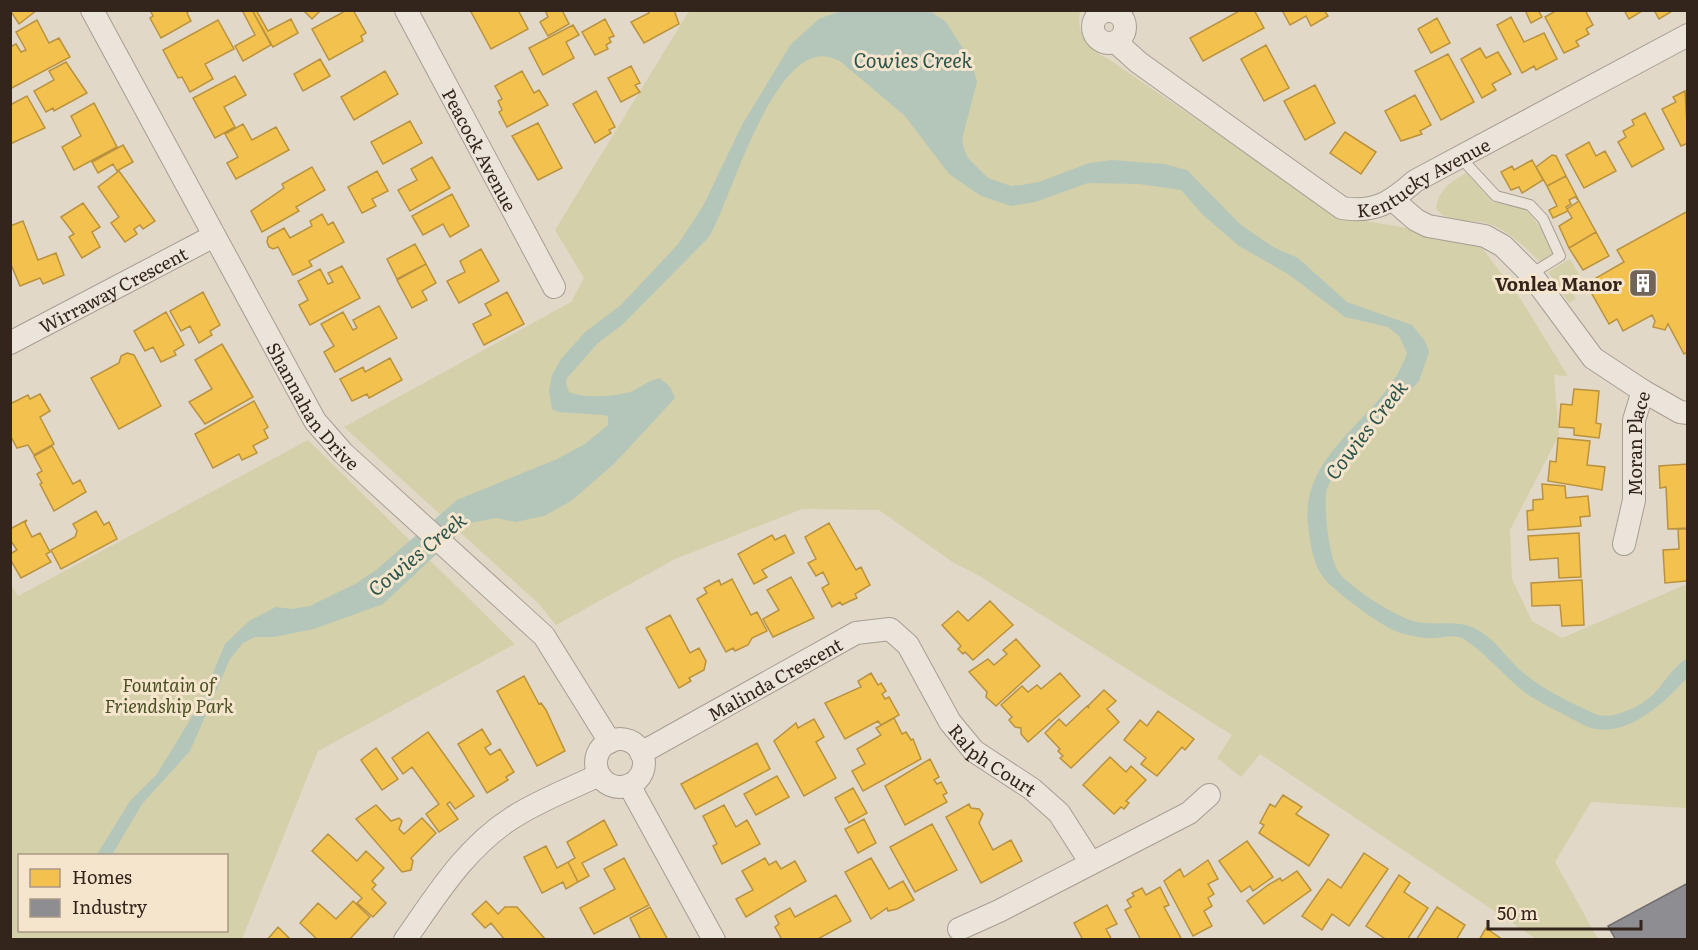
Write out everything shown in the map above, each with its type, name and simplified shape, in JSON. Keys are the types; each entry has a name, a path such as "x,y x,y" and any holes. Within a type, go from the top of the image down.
{"street":[{"name":"Shannahan Drive","path":"92,10 315,421 343,453 471,567 544,636 610,742"},
{"name":"Peacock Avenue","path":"405,10 554,287"},
{"path":"1101,11 1132,15 1116,42"},
{"name":"Kentucky Avenue","path":"1101,11 1092,26 1095,37 1105,43 1116,42 1138,62 1342,208 1362,212 1393,201 1414,181 1688,35"},
{"path":"1393,201 1416,220 1428,226 1485,236 1513,255 1531,274 1593,358 1644,391"},
{"name":"Wirraway Crescent","path":"10,343 214,236"},
{"name":"Moran Place","path":"1624,544 1634,500 1634,420 1644,391 1680,412 1688,413"},
{"name":"Malinda Crescent","path":"641,753 856,633 890,629 908,645"},
{"name":"Ralph Court","path":"908,645 950,722 974,751 1032,789 1059,813 1091,863"},
{"path":"623,739 635,743 645,764 642,777 629,785 617,787 606,784 599,775 596,762 599,752 610,742 623,739"},
{"path":"405,939 461,862 485,839 512,818 599,775"},
{"path":"629,785 714,939"},
{"path":"959,929 1189,813 1209,795"}],"lane":[{"path":"1460,157 1496,196 1530,205 1543,219 1560,256 1531,274"}],"green space":[{"path":"689,11 1080,11 1082,35 1095,51 1337,216 1476,240 1520,298 1568,376 1554,375 1559,435 1510,530 1512,579 1532,621 1562,638 1687,584 1687,808 1591,802 1555,862 1598,939 1536,939 1260,754 1241,777 1217,758 1232,735 981,577 951,561 879,510 802,509 675,559 556,625 539,604 344,427 571,302 584,278 555,230"},
{"path":"1466,173 1493,202 1523,208 1530,214 1549,239 1554,252 1540,262 1518,241 1499,228 1442,215 1436,209 1440,196 1450,184"},
{"path":"1570,259 1582,280 1571,289 1576,299 1569,303 1548,272"},
{"name":"Fountain of Friendship Park","path":"308,440 515,644 318,751 242,939 11,939 10,583 18,596"}],"water":[{"name":"Cowies Creek","path":"840,11 930,11 946,22 971,61 977,82 962,139 964,149 968,158 988,178 1011,186 1022,185 1039,182 1089,163 1112,160 1164,164 1187,170 1241,225 1273,247 1298,258 1347,302 1412,325 1425,341 1429,352 1419,381 1338,469 1326,493 1327,523 1333,558 1340,574 1355,587 1387,609 1408,619 1424,623 1462,624 1476,629 1490,638 1534,681 1560,697 1598,715 1616,715 1638,706 1647,700 1687,658 1687,678 1657,707 1632,723 1605,730 1591,728 1527,694 1484,654 1462,638 1453,636 1431,638 1404,634 1385,626 1366,613 1335,589 1323,577 1317,566 1312,552 1308,525 1309,498 1317,475 1330,454 1382,396 1396,376 1407,353 1399,336 1388,327 1345,317 1288,274 1239,246 1202,214 1181,190 1139,184 1088,183 1035,202 1011,206 981,196 949,174 905,116 841,62 818,57 797,68 777,91 760,121 709,237 622,325 598,343 567,378 566,383 569,392 604,396 630,392 660,378 670,387 675,398 614,464 571,501 544,516 515,522 496,518 470,523 383,604 314,629 274,637 255,637 243,643 230,659 190,751 142,804 113,854 97,854 130,801 157,774 201,702 225,644 249,621 276,607 292,609 310,606 355,584 376,570 457,500 557,459 585,444 608,425 608,416 558,412 552,409 549,391 552,375 561,359 585,332 621,305 679,243 703,206 742,125 791,44 819,19"}],"building: Homes":[{"path":"10,10 37,10 19,24"},
{"path":"150,10 190,10 187,13 191,21 161,38 150,18 153,16"},
{"path":"242,10 252,10 271,45 243,61 235,46 255,35"},
{"path":"252,10 256,10 268,31 291,19 298,33 273,47"},
{"path":"303,10 321,10 312,19"},
{"path":"347,10 353,10 366,33 361,36 363,41 329,60 312,29"},
{"path":"470,10 518,10 528,29 491,49"},
{"path":"545,10 562,10 569,24 548,36 540,22 548,17"},
{"path":"647,10 674,10 679,24 644,43 631,22 649,13"},
{"path":"1241,10 1254,10 1264,28 1203,61 1190,38"},
{"path":"1282,10 1324,10 1328,16 1311,26 1306,16 1290,25"},
{"path":"1525,10 1538,10 1542,17 1531,23"},
{"path":"1557,10 1585,10 1593,25 1586,29 1589,34 1576,41 1579,46 1564,53 1545,17"},
{"path":"1624,10 1641,10 1642,11 1629,19"},
{"path":"1654,10 1674,10 1659,19"},
{"path":"1511,17 1524,42 1544,33 1557,59 1536,70 1534,66 1522,73 1497,25"},
{"path":"1437,18 1450,43 1431,53 1418,29"},
{"path":"605,19 614,36 609,38 611,42 606,45 608,49 595,55 582,32"},
{"path":"37,20 49,43 59,38 70,57 10,89 10,47 16,44 21,52 26,50 16,32"},
{"path":"218,20 234,49 205,64 213,79 190,92 182,77 178,78 163,50"},
{"path":"573,25 579,35 566,42 574,58 543,75 529,48"},
{"path":"1266,45 1289,88 1264,101 1241,59"},
{"path":"1480,48 1486,58 1498,52 1511,74 1492,84 1496,90 1482,98 1461,59"},
{"path":"1448,54 1474,102 1441,120 1415,71"},
{"path":"320,59 330,76 303,91 294,74"},
{"path":"66,62 87,93 54,111 53,108 46,112 34,91 54,80 49,71"},
{"path":"631,66 640,83 635,85 640,92 621,102 608,78"},
{"path":"385,71 398,94 354,120 341,97"},
{"path":"522,71 534,93 539,90 548,105 507,127 499,112 502,110 498,101 502,99 495,86"},
{"path":"235,76 246,95 224,107 235,127 215,138 193,98"},
{"path":"1315,85 1335,123 1305,140 1284,101"},
{"path":"596,91 615,127 609,130 611,133 595,143 573,104"},
{"path":"1685,91 1688,143 1681,146 1662,109 1676,102 1673,97"},
{"path":"1415,95 1431,125 1420,131 1422,134 1401,141 1385,111"},
{"path":"27,96 45,128 10,144 10,105"},
{"path":"94,103 117,147 74,170 62,147 81,136 71,116"},
{"path":"1645,113 1664,149 1632,167 1618,142 1626,137 1623,131 1634,125 1632,120"},
{"path":"410,121 422,143 383,164 371,142"},
{"path":"538,123 562,168 538,180 512,136"},
{"path":"243,124 252,140 276,127 289,150 236,179 227,163 238,157 225,134"},
{"path":"1345,132 1376,152 1361,174 1330,153"},
{"path":"1589,142 1596,156 1605,151 1616,171 1584,188 1566,155"},
{"path":"123,145 133,162 117,171 113,164 98,173 92,162"},
{"path":"1552,155 1556,156 1566,176 1547,186 1536,167"},
{"path":"432,157 450,188 410,211 398,190 417,180 411,169"},
{"path":"1532,160 1543,180 1522,193 1519,187 1511,190 1501,172 1512,166 1514,170"},
{"path":"312,167 325,190 296,207 299,211 262,232 251,211 284,188 282,184"},
{"path":"119,171 155,221 143,229 140,225 134,229 137,234 125,242 111,223 119,217 98,187"},
{"path":"377,171 388,191 372,199 376,206 362,213 348,187"},
{"path":"1566,176 1579,201 1575,197 1569,200 1571,204 1566,207 1568,211 1553,218 1549,210 1557,206 1547,186"},
{"path":"452,194 469,226 450,237 443,224 423,235 412,216"},
{"path":"1579,201 1596,232 1569,248 1559,226 1572,218 1567,209"},
{"path":"83,203 100,227 92,232 100,247 82,258 69,237 74,234 61,217"},
{"name":"Vonlea Manor","path":"1688,211 1688,352 1684,354 1668,324 1665,330 1653,327 1655,321 1652,315 1623,331 1617,319 1609,324 1592,294 1601,289 1596,278 1624,262 1617,250"},
{"path":"322,214 328,225 333,222 344,242 309,261 312,266 293,275 278,247 273,249 269,247 268,237 284,228 290,238 312,226 310,221"},
{"path":"23,221 38,260 56,253 64,275 43,284 40,278 20,286 10,262 10,226"},
{"path":"1596,232 1609,256 1583,270 1569,248"},
{"path":"415,244 426,264 397,279 387,259"},
{"path":"481,249 499,281 459,303 447,281 465,272 460,261"},
{"path":"426,264 436,283 422,291 427,300 412,308 397,280"},
{"path":"342,266 360,298 310,325 299,305 308,300 298,281 320,269 328,284 333,282 328,273"},
{"path":"203,292 220,325 210,331 212,335 199,343 190,326 181,331 170,311"},
{"path":"507,292 524,324 484,345 473,324 491,315 485,304"},
{"path":"379,306 397,338 335,372 324,352 334,346 321,324 343,312 353,330 357,328 353,320"},
{"path":"166,312 184,345 174,351 176,355 161,362 153,347 145,351 134,331"},
{"path":"222,344 253,397 205,424 189,402 212,389 195,360"},
{"path":"127,353 134,355 161,406 119,429 91,378 119,363 121,356"},
{"path":"390,358 402,380 369,398 367,394 352,401 340,379 363,367 365,372"},
{"path":"1574,389 1599,391 1596,423 1601,424 1599,438 1574,435 1574,428 1559,427 1561,404 1572,405"},
{"path":"40,394 50,411 40,417 54,444 34,455 28,445 17,448 10,435 10,404 28,395 30,399"},
{"path":"254,401 268,427 264,430 268,438 253,446 257,453 242,460 239,454 213,468 195,434"},
{"path":"1558,438 1590,441 1587,465 1605,467 1602,490 1548,481 1550,461 1556,462"},
{"path":"52,446 73,484 80,480 86,492 54,511 40,484 42,483 37,474 42,471 34,456"},
{"path":"1688,464 1688,528 1668,529 1666,487 1660,488 1659,466"},
{"path":"1542,484 1565,486 1566,498 1588,496 1590,516 1580,517 1581,526 1528,530 1527,511 1533,510 1533,500 1543,499"},
{"path":"96,511 104,525 109,522 117,539 61,569 51,550 75,537 77,531 73,524"},
{"path":"27,520 25,523 32,537 40,533 50,552 46,554 51,562 21,578 10,559 10,554 17,550 11,541 10,529"},
{"path":"829,523 856,570 861,567 870,585 855,594 857,598 842,605 840,602 832,607 822,588 829,584 823,572 816,576 808,563 816,559 805,537"},
{"path":"1678,529 1688,529 1688,578 1686,581 1665,583 1663,550 1679,549"},
{"path":"1579,533 1581,577 1559,578 1558,558 1530,560 1528,536"},
{"path":"772,535 775,540 785,535 794,553 762,570 767,577 754,584 738,554"},
{"path":"791,577 814,618 773,637 763,619 779,610 767,590"},
{"path":"732,579 751,615 757,612 767,631 752,638 748,645 726,652 697,599 707,593 704,588 719,580 721,585"},
{"path":"1582,580 1584,625 1562,626 1560,605 1532,606 1531,583"},
{"path":"990,601 1013,625 973,660 958,649 961,646 942,625 958,611 968,621"},
{"path":"670,615 690,653 699,648 706,661 704,670 689,678 691,681 679,688 646,628"},
{"path":"1016,639 1040,666 996,706 986,697 987,692 969,672 988,659 994,665 1007,654 1003,650"},
{"path":"871,673 878,685 881,683 886,691 882,694 885,699 889,697 899,715 881,725 878,721 845,739 825,703 861,687 858,681"},
{"path":"1060,673 1080,696 1028,742 1021,734 1021,728 1015,727 1009,720 1012,717 1001,705 1022,686 1028,692 1037,685 1041,689"},
{"path":"524,676 539,704 541,703 546,710 565,751 537,766 497,691"},
{"path":"1104,690 1116,701 1107,709 1119,722 1071,768 1060,758 1063,756 1058,751 1060,749 1045,733 1059,719 1066,726 1087,706 1089,708 1088,706"},
{"path":"1158,711 1194,739 1185,750 1182,747 1157,776 1141,764 1146,758 1124,740 1140,720 1147,726"},
{"path":"894,718 902,734 906,732 911,740 913,739 921,759 863,791 852,771 865,764 857,749 881,735 876,728"},
{"path":"814,719 824,737 816,742 836,778 804,796 774,741 796,723 798,728"},
{"path":"482,729 491,744 485,748 490,755 500,749 514,772 506,777 508,780 487,793 458,744"},
{"path":"428,732 474,796 455,809 450,802 447,804 458,819 439,832 426,814 439,804 412,767 403,774 392,758"},
{"path":"757,743 770,769 695,809 681,784"},
{"path":"376,748 398,779 382,790 361,760"},
{"path":"1110,757 1126,772 1131,766 1146,780 1126,801 1129,803 1124,809 1121,807 1114,814 1083,785"},
{"path":"930,759 939,777 934,780 937,784 941,782 947,793 943,795 947,802 905,825 885,786"},
{"path":"777,776 789,797 756,815 744,794"},
{"path":"853,788 867,813 849,823 835,798"},
{"path":"1283,795 1302,807 1296,814 1329,835 1309,866 1259,833 1264,825 1260,823 1270,804 1275,807"},
{"path":"969,804 971,808 979,809 983,814 979,823 993,850 1011,840 1022,861 981,883 946,817"},
{"path":"376,805 391,821 399,818 402,821 399,829 404,834 422,818 436,833 411,858 413,861 411,870 402,872 356,819"},
{"path":"724,805 736,827 747,820 760,844 722,864 713,846 717,844 703,816"},
{"path":"864,819 876,843 858,853 845,829"},
{"path":"604,820 617,845 582,863 589,876 578,882 568,862 575,858 567,842"},
{"path":"932,824 957,870 915,892 890,847"},
{"path":"328,834 357,861 366,851 384,868 372,881 376,885 372,889 386,903 373,917 357,903 362,898 312,851"},
{"path":"1247,841 1273,877 1253,891 1250,886 1241,892 1219,861"},
{"path":"546,846 557,868 568,862 578,882 566,889 563,882 542,893 524,857"},
{"path":"1364,853 1388,869 1349,926 1332,914 1322,930 1302,916 1328,879 1341,888"},
{"path":"624,858 649,905 594,934 580,908 615,889 604,869"},
{"path":"765,858 769,865 776,861 781,869 795,861 806,881 746,917 736,899 753,890 742,871"},
{"path":"871,858 889,889 903,881 914,900 897,909 888,911 887,908 871,919 845,872"},
{"path":"1208,860 1218,879 1208,884 1214,894 1208,898 1212,906 1204,911 1212,926 1193,936 1164,881 1180,869 1184,877"},
{"path":"1297,871 1311,890 1264,924 1247,901 1268,885 1280,878 1282,881"},
{"path":"1399,875 1410,883 1404,892 1428,908 1407,940 1387,940 1366,926"},
{"path":"1160,887 1169,905 1164,907 1182,940 1141,940 1125,910 1131,907 1127,900 1134,896 1132,893 1142,888 1146,895"},
{"path":"836,895 851,921 816,940 778,940 781,938 775,927 779,924 775,916 790,908 795,917"},
{"path":"353,901 370,917 349,940 318,940 300,923 318,903 336,919"},
{"path":"486,901 498,914 505,907 517,907 546,940 505,940 491,923 485,928 472,914"},
{"path":"1107,905 1117,924 1106,929 1112,940 1083,940 1074,923"},
{"path":"650,907 668,940 641,940 630,918"},
{"path":"1437,907 1465,925 1456,940 1416,940"},
{"path":"278,927 291,940 267,940"},
{"path":"1486,928 1503,940 1479,940"}],"building: Industry":[{"path":"1688,883 1688,940 1616,940 1608,926"}],"place":[{"name":"Vonlea Manor","path":"1643,283"}]}
